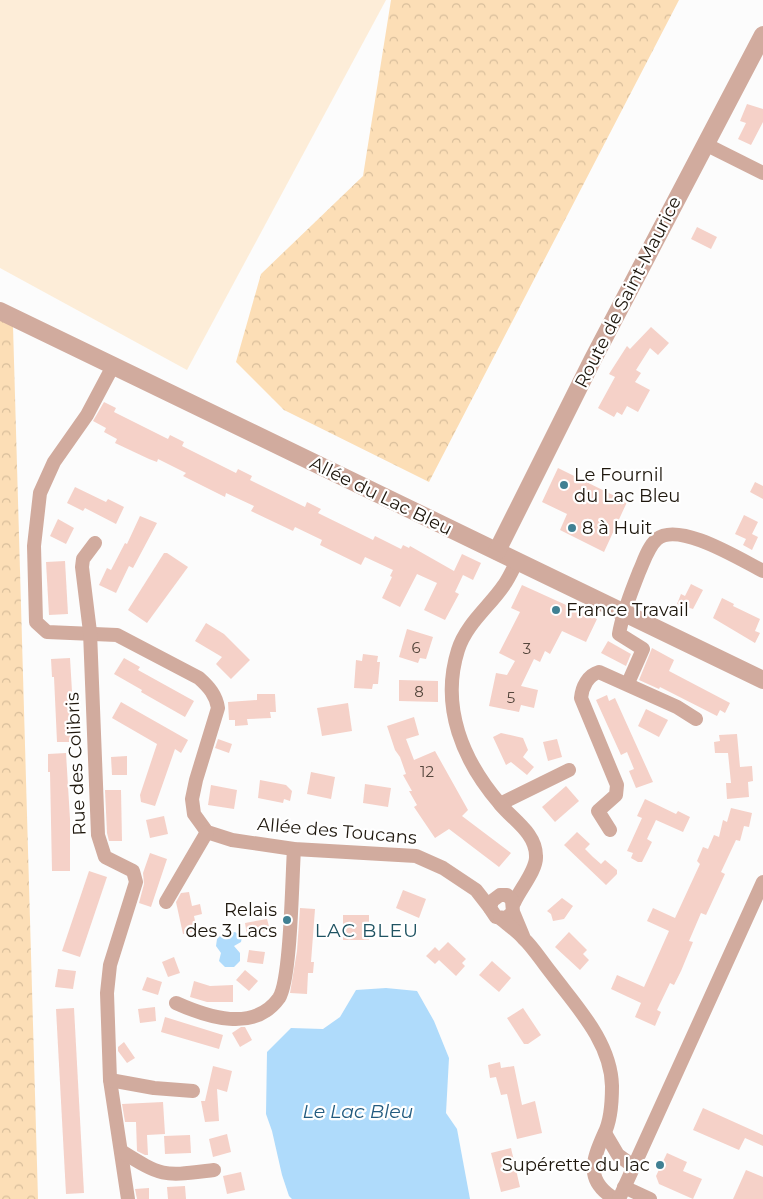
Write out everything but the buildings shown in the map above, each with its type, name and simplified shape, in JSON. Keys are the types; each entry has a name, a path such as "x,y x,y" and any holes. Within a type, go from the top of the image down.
{"street":[{"name":"Route de Saint-Maurice","path":"497,551 705,144 763,35"},
{"path":"705,144 763,173"},
{"name":"Allée du Lac Bleu","path":"0,311 763,680"},
{"path":"113,366 87,415 45,480 35,523 34,612 36,622 47,632 90,632 117,635 129,640 199,678 216,697 217,718 196,780 192,799 194,814 207,832 166,902"},
{"path":"628,683 644,649 619,634 623,611 652,544 663,535 670,533 689,536 763,571"},
{"name":"Rue des Colibris","path":"95,543 83,559 90,632 99,843 105,857 133,871 136,882 109,971 107,993 110,1080 128,1199"},
{"path":"508,901 494,898 495,913 506,918 508,901 523,884 536,864 535,848 529,834 500,804 471,765 455,724 453,679 462,641 477,618 504,585 517,561"},
{"path":"610,830 598,811 616,795 617,785 581,698 582,688 594,673 599,672 628,683 677,707 696,719"},
{"path":"500,804 569,770"},
{"name":"Allée des Toucans","path":"207,832 232,840 294,849 416,856 443,868 476,890 508,901 524,938"},
{"path":"176,1003 210,1017 238,1019 264,1011 278,998 286,977 294,849"},
{"path":"650,1199 619,1195 763,882"},
{"name":"Allée des Toucans","path":"476,890 495,913 524,938 590,1024 608,1062 612,1084 610,1110 605,1134 594,1157 594,1174 602,1189 619,1195"},
{"path":"110,1080 154,1088 193,1091"},
{"path":"605,1134 618,1155 633,1166"},
{"path":"121,1150 155,1172 165,1174 214,1170"}],"shaded area":[{"path":"0,0 386,0 187,370 0,268"}],"green space":[{"path":"391,0 679,0 429,482 284,410 236,362 261,274 363,176"},
{"path":"0,318 13,326 38,1199 0,1199"}],"water":[{"path":"235,932 242,937 241,942 234,946 240,953 240,961 234,967 225,967 219,961 221,953 216,946 217,939 221,935"},
{"name":"Le Lac Bleu","path":"386,988 417,991 434,1021 449,1058 446,1113 457,1129 470,1199 292,1199 289,1196 282,1175 266,1114 267,1052 291,1028 323,1029 340,1017 356,990"}],"place":[{"name":"Le Fournil du Lac Bleu","path":"564,485"},
{"name":"8 à Huit","path":"572,528"},
{"name":"France Travail","path":"556,610"},
{"name":"Relais des 3 Lacs","path":"287,920"},
{"name":"Supérette du lac","path":"660,1165"}],"district":[{"name":"LAC BLEU","path":"367,930"}]}
